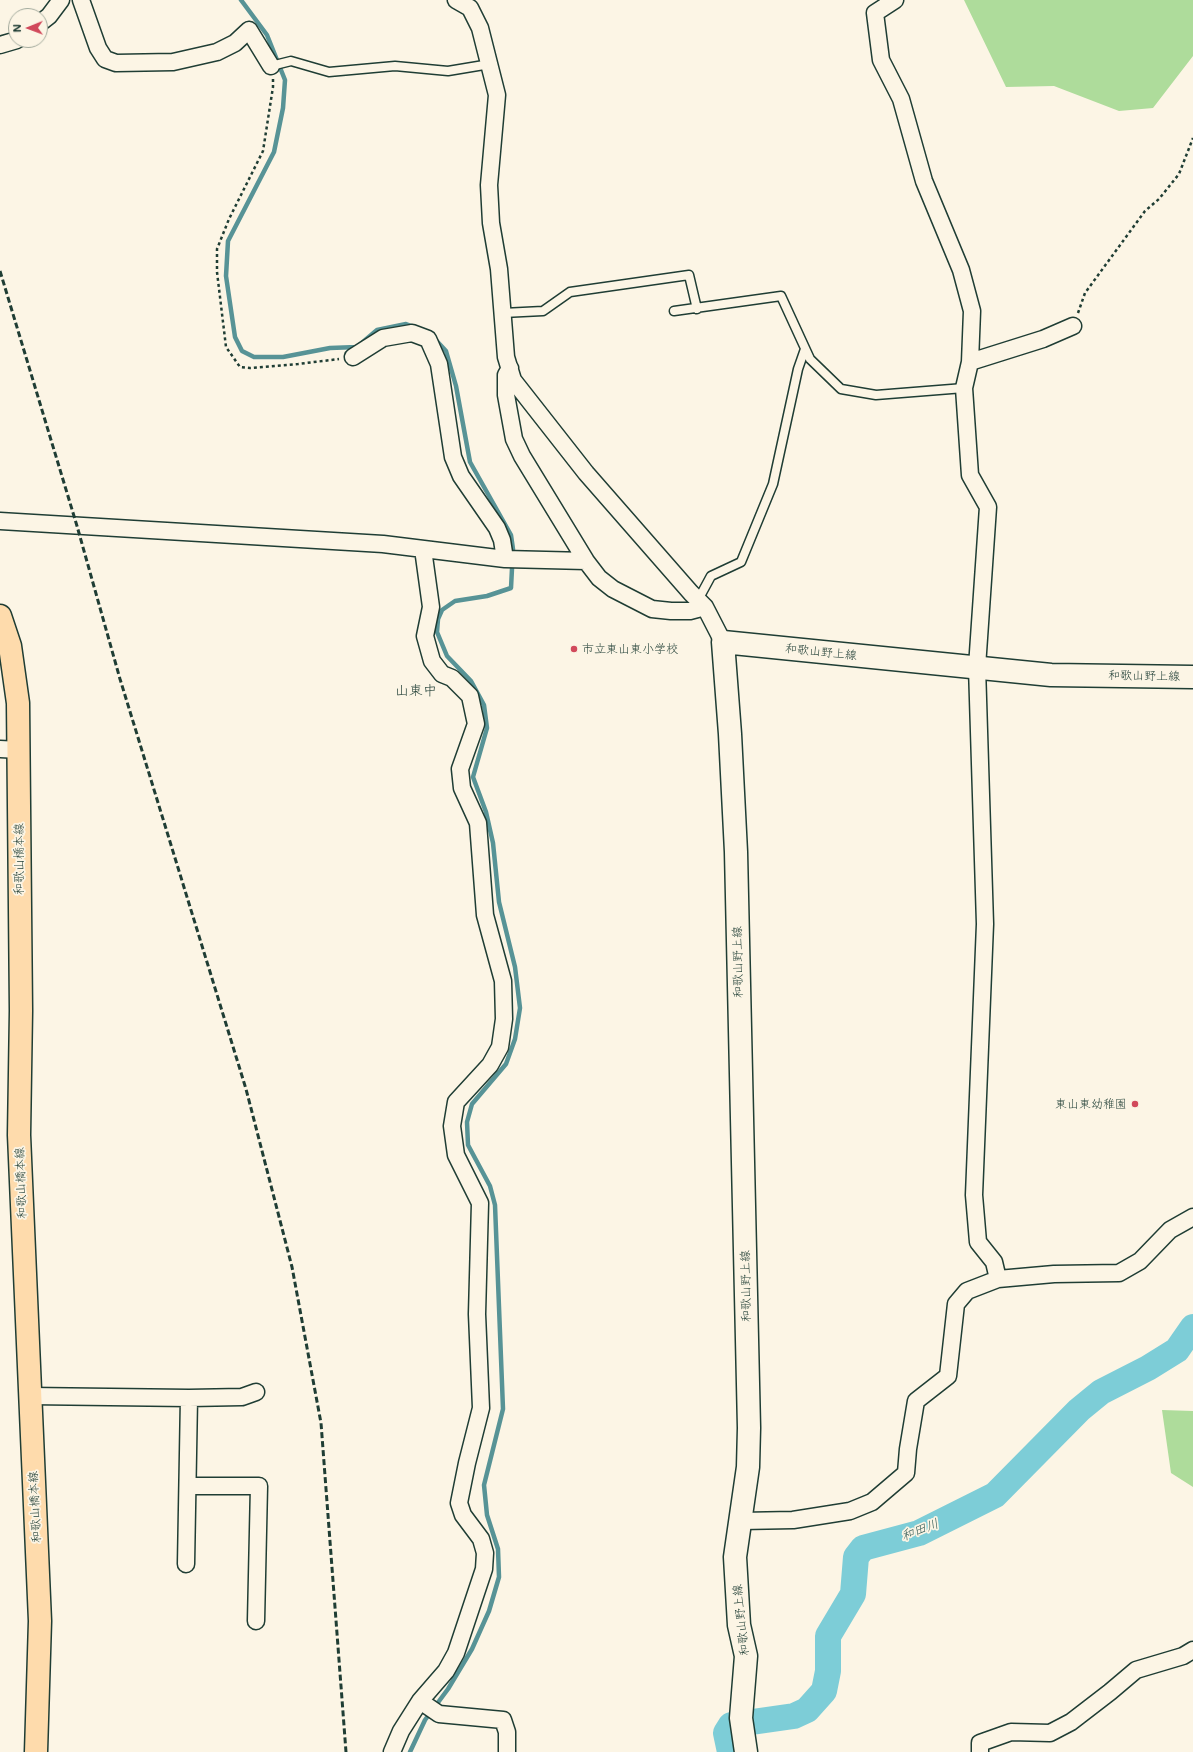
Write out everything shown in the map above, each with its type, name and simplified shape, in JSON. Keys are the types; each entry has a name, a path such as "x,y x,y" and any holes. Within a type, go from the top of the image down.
{"main road":[{"name":"和歌山橋本線","path":"0,616 10,646 18,702 9,750 21,1012 19,1134 40,1621 36,1752"},
{"name":"和歌山野上線","path":"746,1752 741,1722 746,1656 739,1625 735,1557 748,1467 749,1428 736,852 730,734 723,642 1051,674 1193,677"}],"street":[{"path":"48,17 61,0"},
{"path":"81,0 98,48 105,59 116,63 173,62 217,52 236,43 249,30 271,66"},
{"path":"456,0 470,8 480,28 497,95 489,186 491,223 499,270 506,357 513,380 586,474 701,604 723,642"},
{"path":"895,0 875,13 882,60 901,99 924,181 961,270 972,311 970,362 964,388 970,475 988,507 977,667 985,924 974,1195 978,1242 994,1262 998,1279"},
{"path":"970,362 1043,338 1073,326"},
{"path":"353,357 383,338 412,333 428,340 439,364 453,457 461,476 497,528 502,540 505,559"},
{"path":"510,368 506,375 506,394 514,439 522,456 586,561 599,578 613,589 652,608 671,611 690,611 701,604"},
{"path":"0,521 383,544 505,559 586,561"},
{"path":"392,1752 401,1731 420,1701 446,1671 456,1653 484,1569 485,1553 481,1538 463,1514 459,1503 481,1408 477,1314 480,1203 456,1155 452,1126 456,1102 490,1065 500,1047 504,1019 503,981 485,915 478,823 462,788 460,769 476,724 470,696 452,678 442,674 432,661 425,636 431,607 423,550"},
{"path":"741,1521 793,1520 850,1511 872,1502 906,1473 908,1449 916,1401 948,1376 956,1304 967,1291 998,1279 1054,1274 1119,1273 1140,1261 1170,1230 1193,1217"},
{"path":"30,1396 189,1398 242,1397 256,1392"},
{"path":"186,1564 189,1398"},
{"path":"188,1486 259,1486 256,1621"},
{"path":"980,1752 980,1743 1011,1732 1050,1733 1070,1722 1136,1670 1183,1656 1193,1650"},
{"path":"420,1701 439,1714 502,1720 507,1732 507,1752"}],"lane":[{"path":"271,66 291,61 329,72 395,66 448,71 490,64"},
{"path":"503,313 543,311 570,292 689,275 697,309"},
{"path":"674,311 697,309 781,296 810,358 841,389 876,395 964,388"},
{"path":"701,604 711,576 741,562 773,484 798,369 805,349"}],"path":[{"path":"271,66 273,87 263,151 229,219 217,249 217,272 226,347 240,367 250,368 353,357"},
{"path":"1073,326 1085,293 1145,211 1159,198 1179,174 1193,138"}],"green space":[{"path":"964,0 1193,0 1193,56 1153,108 1119,111 1054,86 1006,87"},
{"path":"1162,1410 1193,1411 1193,1487 1171,1473"}],"waterway":[{"path":"241,0 267,35 285,80 283,108 274,152 228,241 226,276 235,337 242,351 254,357 283,357 330,348 357,347 377,330 406,324 414,327"},
{"path":"410,1752 425,1720 448,1689 472,1649 489,1611 499,1577 498,1549 487,1515 484,1485 503,1409 495,1205 490,1186 468,1145 467,1122 472,1104 506,1064 515,1039 520,1008 515,967 499,902 493,843 486,812 473,777 487,728 484,705 471,681 447,656 437,632 438,619 442,610 455,601 487,596 511,588 513,549 511,535 470,462 456,386 446,351 433,337"},
{"name":"和田川","path":"730,1752 726,1733 731,1725 794,1716 807,1710 824,1691 828,1671 828,1636 853,1594 856,1557 863,1548 919,1533 995,1495 1079,1410 1101,1392 1148,1368 1177,1350 1193,1327"}],"railway":[{"path":"0,271 77,526 120,679 246,1089 292,1267 321,1423 346,1752"}],"place":[{"name":"市立東山東小学校","path":"574,649"},
{"name":"東山東幼稚園","path":"1135,1104"}],"district":[{"name":"山東中","path":"416,691"}]}
